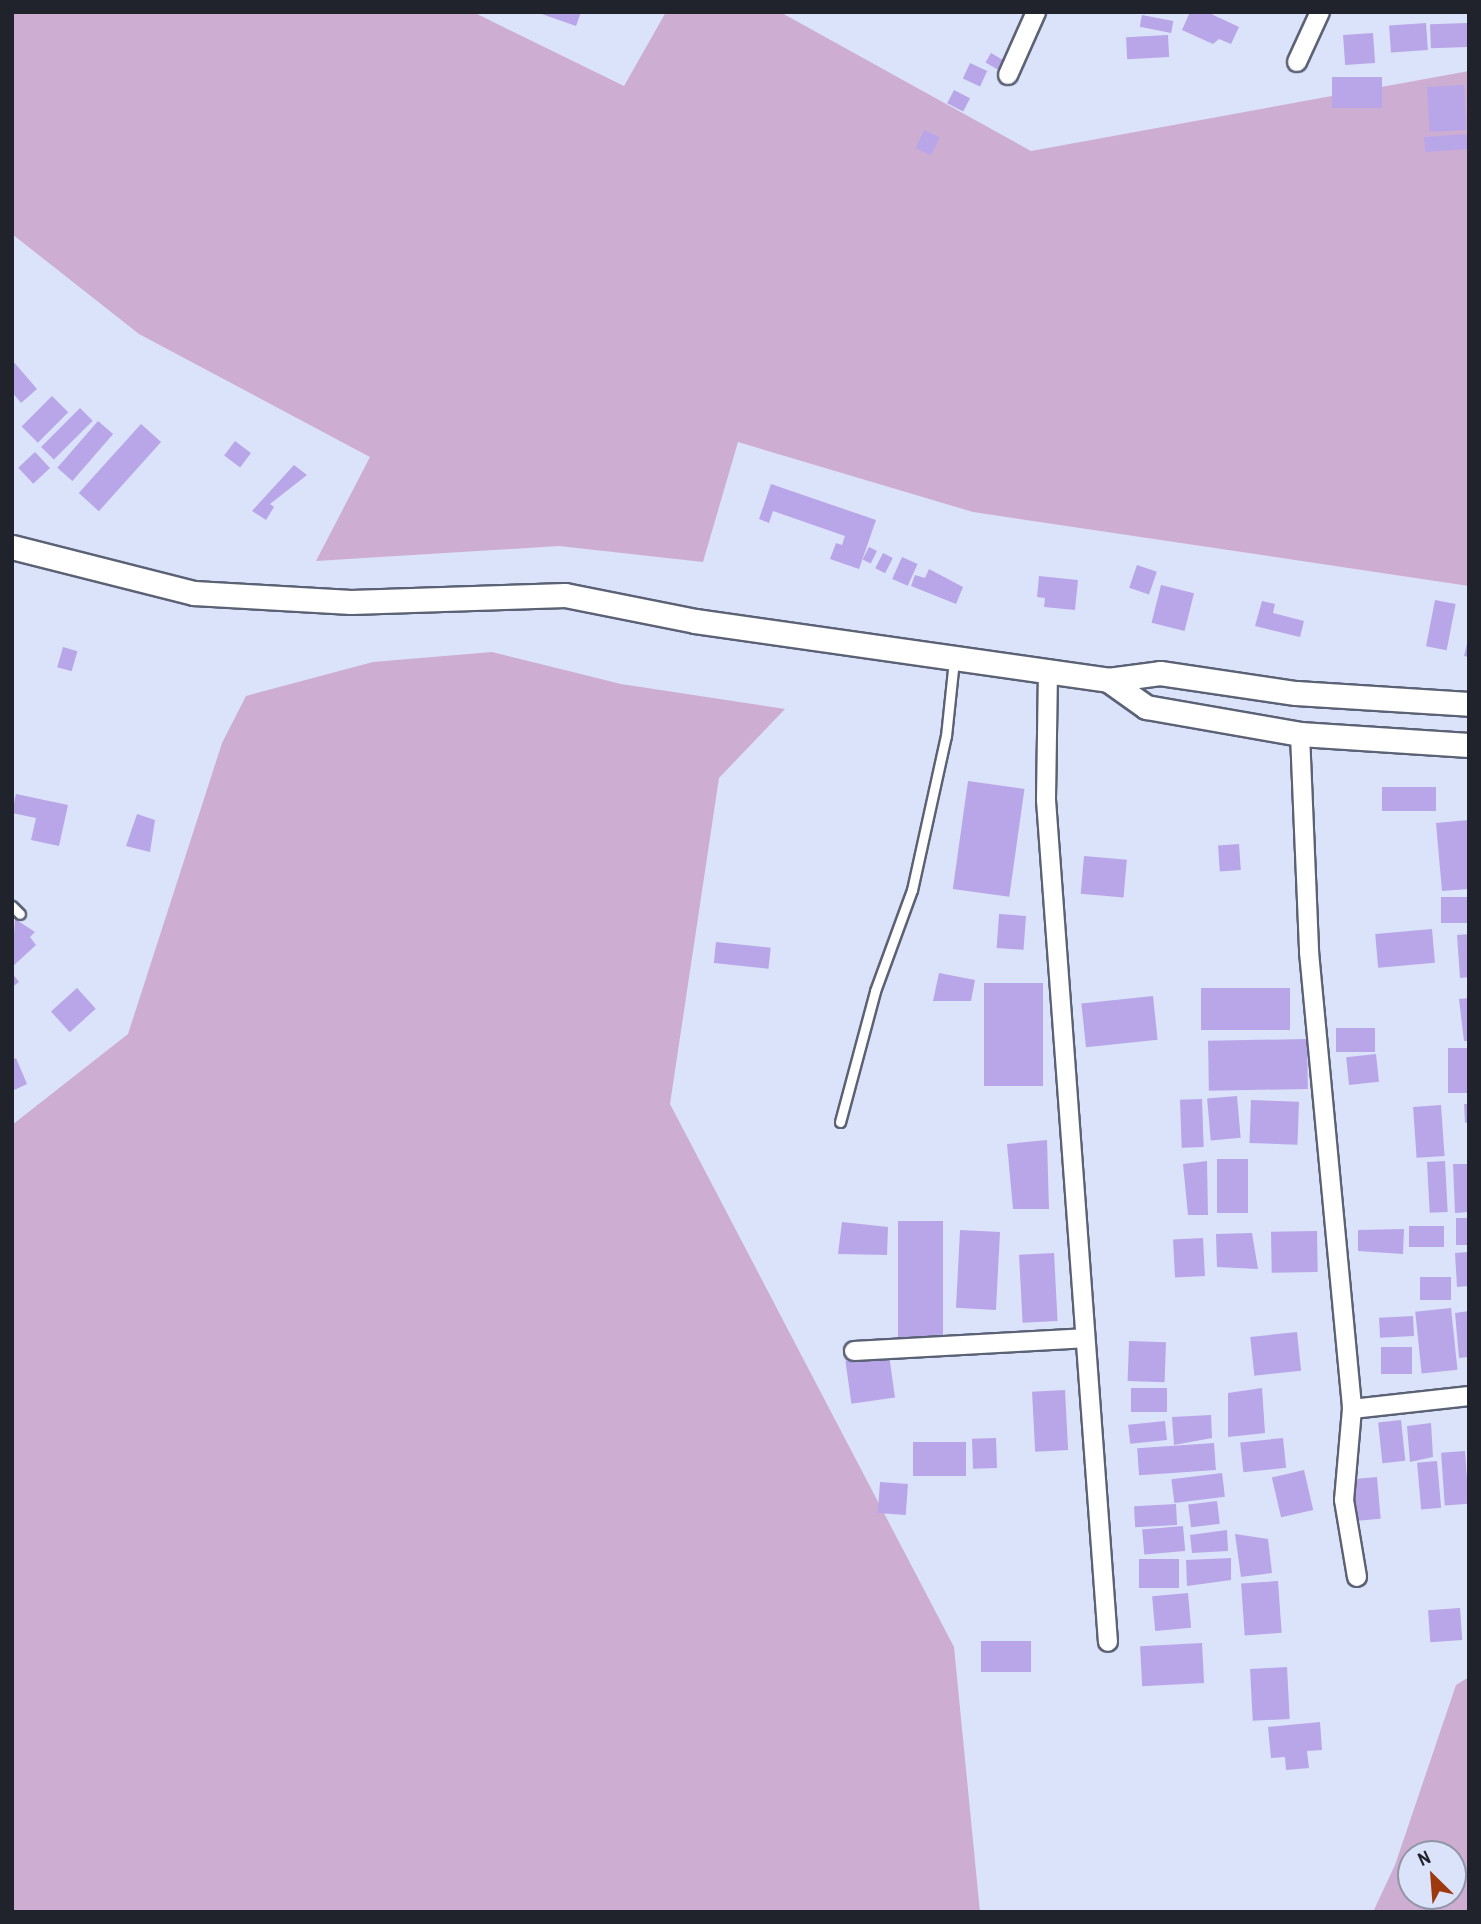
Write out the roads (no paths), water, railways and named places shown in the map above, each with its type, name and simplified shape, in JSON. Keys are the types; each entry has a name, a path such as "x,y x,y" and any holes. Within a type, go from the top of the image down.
{"street":[{"path":"1008,75 1036,12"},
{"path":"1297,62 1320,12"},
{"path":"12,547 194,593 351,602 565,595 695,621 1108,680 1160,673 1296,692 1469,704"},
{"path":"1048,671 1046,800 1067,1049 1084,1338 1108,1642"},
{"path":"1108,680 1146,707 1300,734 1469,745"},
{"path":"1300,734 1309,952 1352,1409 1344,1500 1357,1577"},
{"path":"855,1351 1084,1338"},
{"path":"1352,1409 1469,1396"}],"lane":[{"path":"840,1122 875,991 912,890 946,736 954,658"},
{"path":"12,906 20,914"}]}
